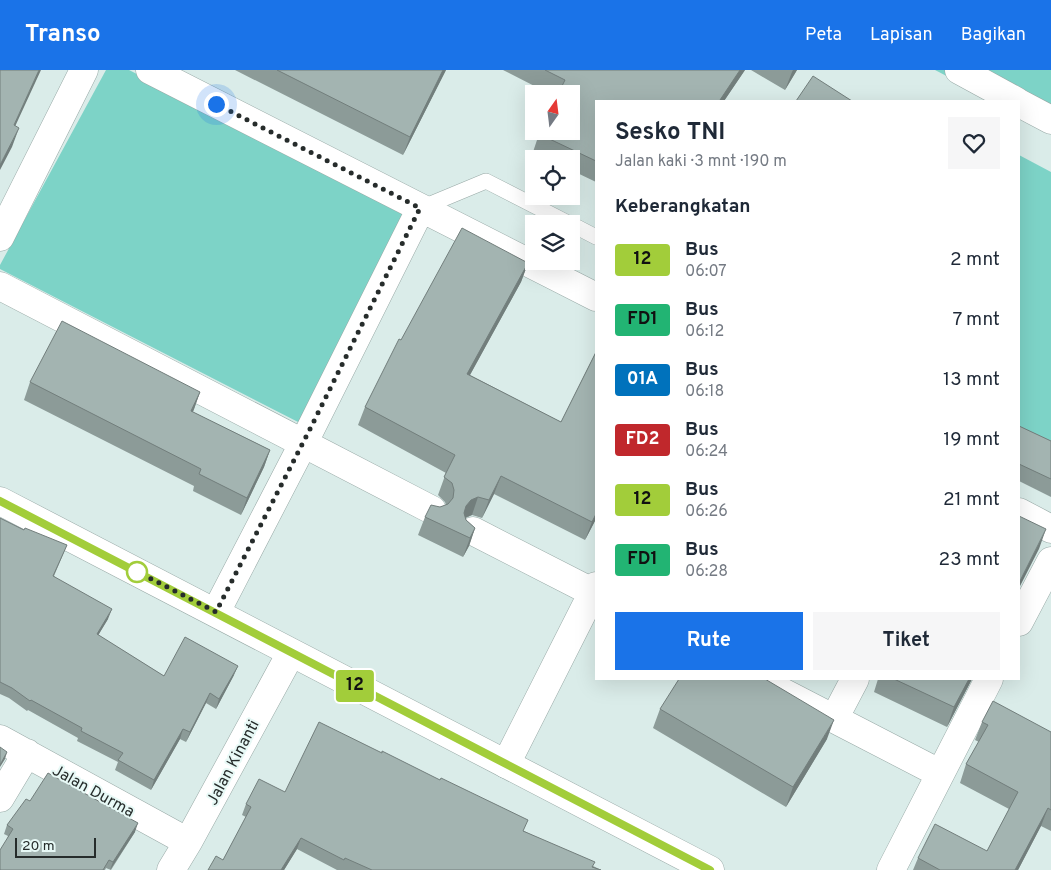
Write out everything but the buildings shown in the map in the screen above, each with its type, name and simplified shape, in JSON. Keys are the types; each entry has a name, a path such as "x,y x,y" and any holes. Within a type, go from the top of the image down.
{"street":[{"path":"0,238 84,70"},
{"path":"150,70 595,296"},
{"path":"959,70 1013,100"},
{"path":"1020,104 1051,120"},
{"path":"216,612 303,444 420,208"},
{"path":"0,286 432,510"},
{"path":"0,501 710,870"},
{"path":"1020,513 1051,529"},
{"path":"473,531 595,591 506,764"},
{"path":"1020,620 1051,560"},
{"name":"Jalan Kinanti","path":"171,870 291,653"},
{"path":"759,680 939,774"},
{"path":"834,719 854,680"},
{"path":"891,870 988,680"},
{"name":"Jalan Durma","path":"0,738 188,842"},
{"path":"0,798 27,753"}],"lane":[{"path":"420,208 486,181 553,215"},
{"path":"580,229 595,236"}],"green space":[{"path":"106,70 129,70 407,211 300,423 0,269 0,265"},
{"path":"935,70 1051,70 1051,130 1020,114 1020,100 993,100"},
{"path":"1020,156 1051,172 1051,448 1020,432"}],"bus line":[{"name":"12","path":"0,501 710,870"}],"route":[{"path":"137,572 132,569 216,612 420,208 216,104"}]}
